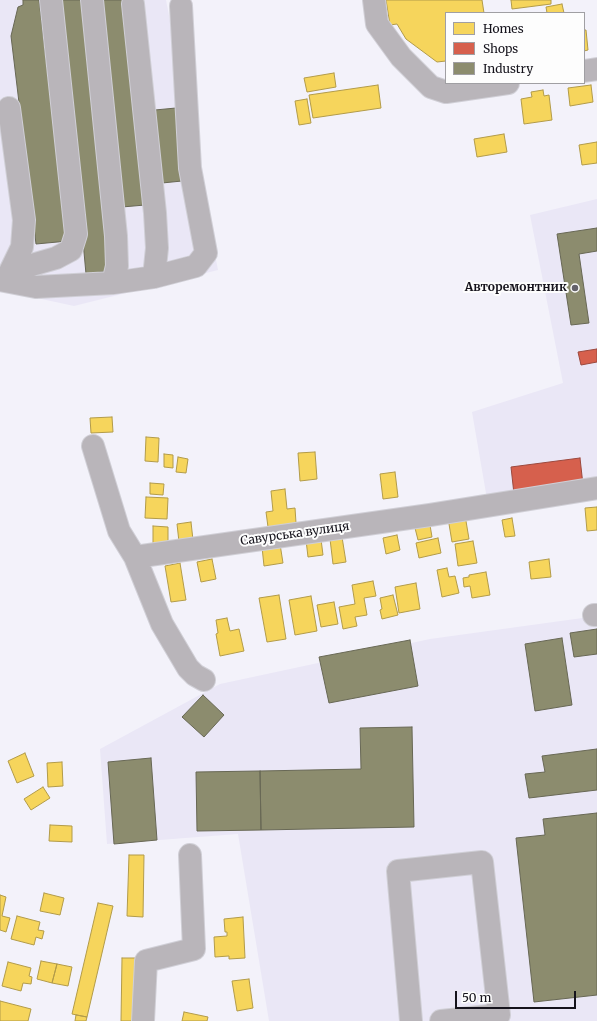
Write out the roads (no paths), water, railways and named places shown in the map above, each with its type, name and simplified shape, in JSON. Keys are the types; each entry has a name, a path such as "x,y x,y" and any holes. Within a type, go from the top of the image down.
{"street":[{"path":"6,278 56,258 71,250 76,234 51,0"},
{"path":"92,0 116,236 117,266 113,283"},
{"path":"374,0 377,24 401,58 431,87 446,92 501,84"},
{"path":"133,4 156,227 157,248 154,277"},
{"path":"6,278 36,287 113,283 154,277 196,266 206,253 190,168 181,6"},
{"path":"585,71 597,69"},
{"path":"6,278 22,247 24,220 9,108"},
{"path":"92,446 119,531 135,557 162,624 188,668 195,675 204,680"},
{"name":"Савурська вулиця","path":"135,557 437,514 597,488"},
{"path":"143,1021 146,961 194,949 190,855"},
{"path":"411,1021 398,871 482,862 499,1015 442,1021"}],"place":[{"name":"Авторемонтник","path":"575,288"}]}
